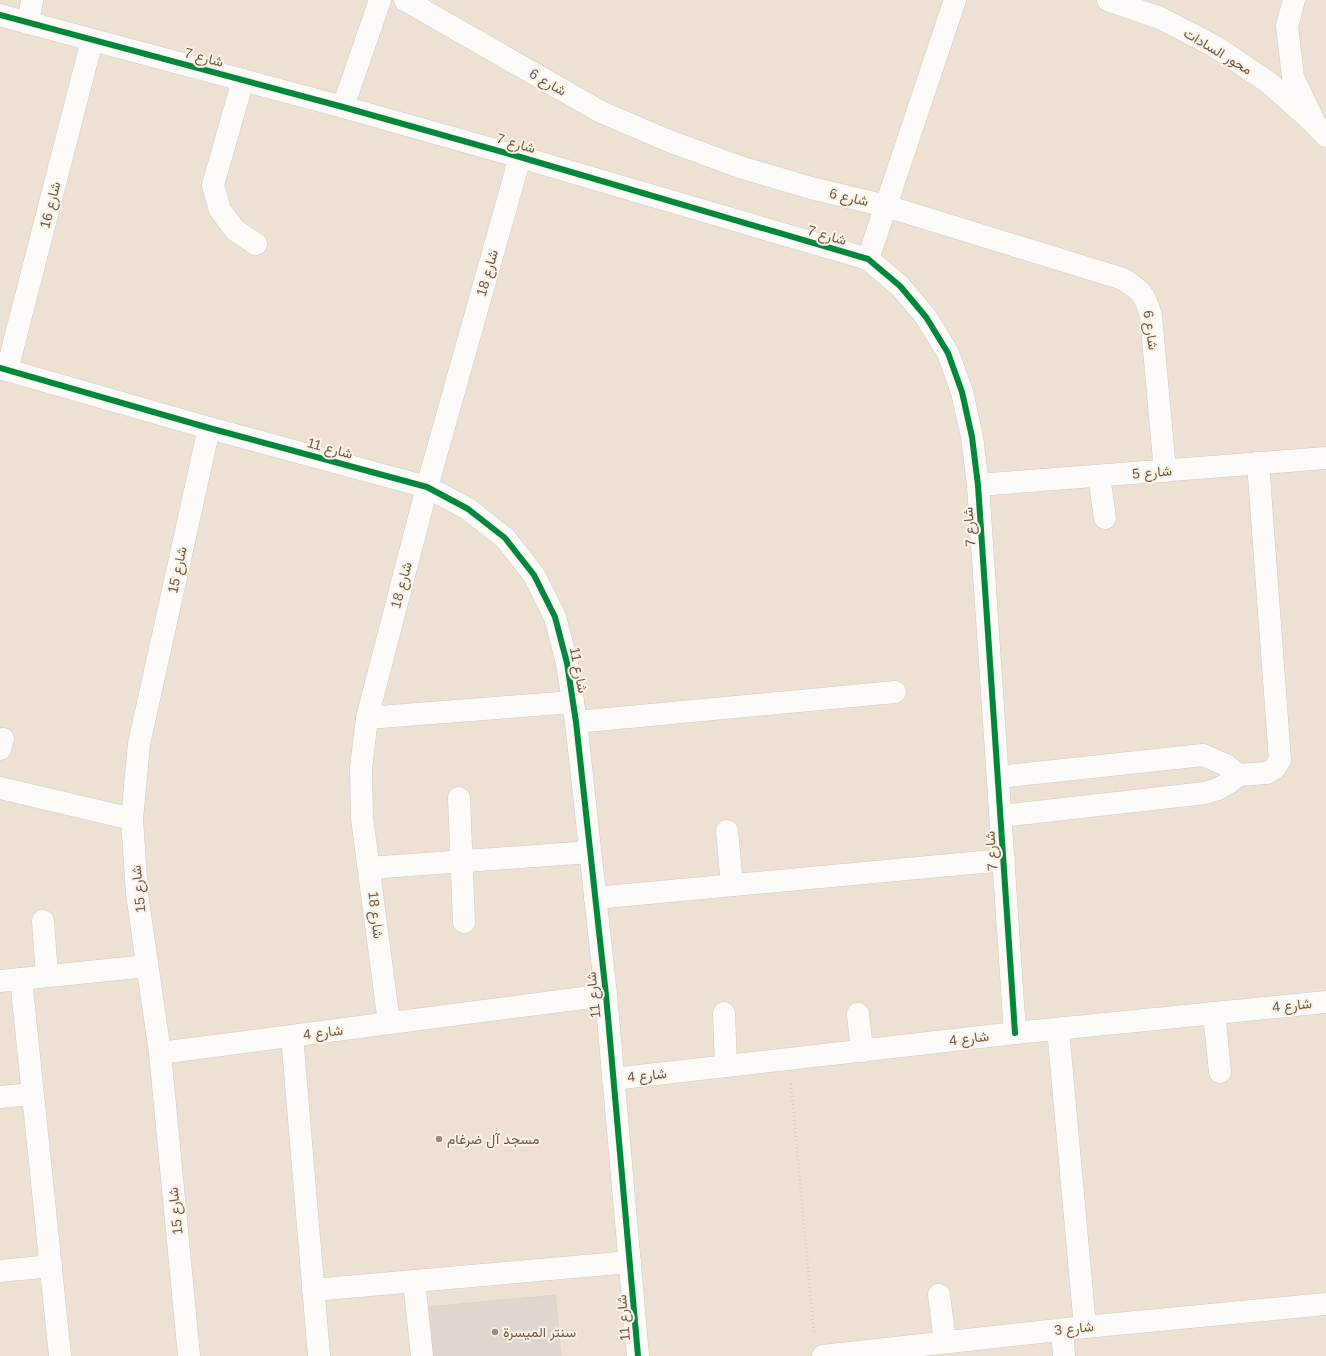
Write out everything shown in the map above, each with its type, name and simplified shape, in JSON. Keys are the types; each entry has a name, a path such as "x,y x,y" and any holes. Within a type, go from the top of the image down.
{"street":[{"path":"28,23 32,0"},
{"path":"343,107 380,0"},
{"name":"شارع 6","path":"405,0 601,112 669,142 740,167 811,188 886,206 1123,279 1137,288 1146,301 1150,316 1165,470"},
{"path":"868,260 955,0"},
{"name":"محور السادات","path":"1108,0 1160,18 1216,47 1268,82 1320,130"},
{"path":"1294,0 1287,26 1293,77 1320,130"},
{"name":"شارع 7","path":"0,15 343,107 520,157 868,260 900,286 926,317 948,353 962,392 971,429 978,485 1015,1033"},
{"name":"شارع 16","path":"4,369 92,40"},
{"path":"243,80 213,185 220,210 235,230 256,244"},
{"name":"شارع 18","path":"389,1023 370,868 362,818 362,768 367,718 427,487 520,157"},
{"name":"شارع 11","path":"4,369 209,428 427,487 468,509 498,533 504,538 534,576 555,617 567,663 575,712 606,995 638,1356"},
{"name":"شارع 15","path":"189,1356 160,1053 137,894 132,819 139,744 209,428"},
{"name":"شارع 5","path":"978,485 1326,458"},
{"path":"1001,816 1205,793 1218,789 1238,775 1267,773 1275,768 1280,760 1258,463"},
{"path":"1099,476 1105,518"},
{"path":"367,718 575,712 895,692"},
{"path":"998,777 1203,755 1226,765 1238,775"},
{"path":"0,788 132,819"},
{"path":"459,798 464,922"},
{"path":"727,831 732,885"},
{"path":"370,868 590,852"},
{"path":"595,898 1004,860"},
{"path":"43,921 47,976"},
{"path":"60,1356 32,1094 10,980 148,966"},
{"name":"شارع 4","path":"160,1053 606,995"},
{"name":"شارع 4","path":"613,1079 1015,1033 1326,1002"},
{"path":"724,1013 726,1066"},
{"path":"1214,1013 1220,1072"},
{"path":"858,1014 862,1051"},
{"path":"1058,1029 1085,1327"},
{"path":"292,1036 319,1356"},
{"path":"0,1097 32,1094"},
{"path":"313,1290 630,1262"},
{"path":"0,1271 50,1266"},
{"path":"414,1281 422,1356"},
{"path":"939,1295 945,1342"},
{"name":"شارع 3","path":"819,1348 921,1350 945,1342 1326,1304"},
{"path":"1062,1330 1064,1356"}],"path":[{"path":"789,1059 819,1348"}],"shaded area":[{"path":"0,0 1326,0 1326,1356 0,1356"}],"building":[{"name":"سنتر الميسرة","path":"555,1295 561,1356 433,1356 428,1307"}],"cycle path":[{"path":"0,15 343,107 868,259 900,286 926,317 948,353 962,392 972,437 978,485 1015,1033"},
{"path":"0,368 209,428 427,487 468,509 505,538 534,575 555,617 567,663 576,722 606,995 638,1356"}],"place":[{"name":"مسجد آل ضرغام","path":"439,1139"},
{"name":"سنتر الميسرة","path":"495,1332"}]}
